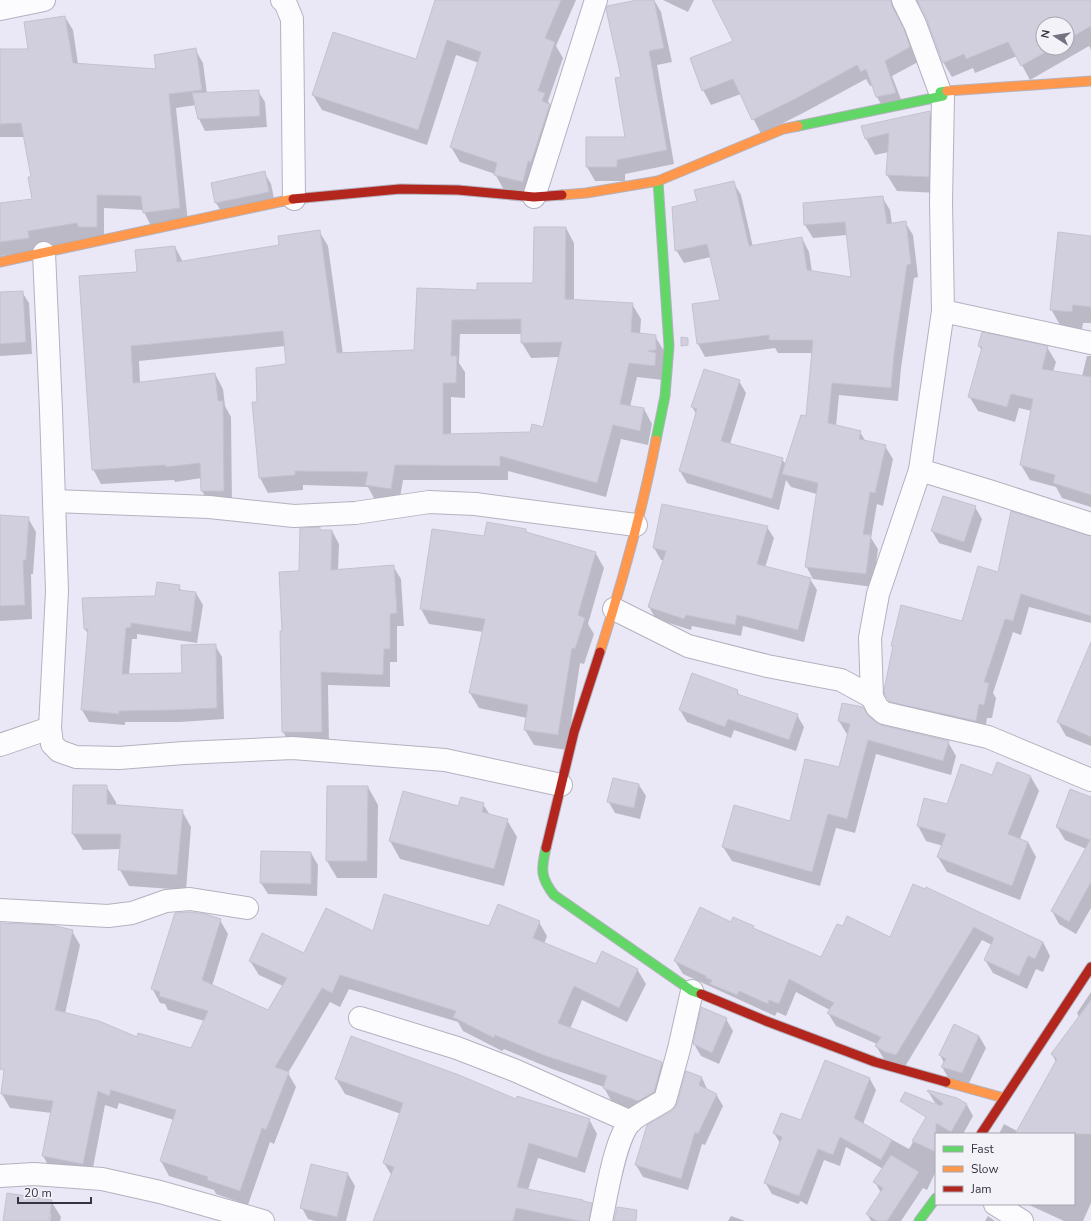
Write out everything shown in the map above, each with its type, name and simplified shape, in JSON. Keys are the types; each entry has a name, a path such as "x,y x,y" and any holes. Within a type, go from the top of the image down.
{"street":[{"path":"0,9 44,0"},
{"path":"282,0 285,2 292,19 294,199"},
{"path":"534,198 596,0"},
{"path":"903,0 915,24 942,94 941,202 943,311 920,470 878,594 870,638 872,697 877,707 884,713 988,737 1091,780"},
{"path":"0,262 294,199 400,189 458,190 534,198 586,193 658,181 783,129 942,94 1091,81"},
{"path":"658,181 669,346 665,396 649,475 614,609 574,732 542,866 545,883 554,895 692,991 766,1021 875,1062 1004,1098"},
{"path":"44,253 57,591 50,728 52,744 59,751 76,757 119,758 184,753 293,748 444,760 561,785"},
{"path":"943,311 1091,343"},
{"path":"920,470 1091,524"},
{"path":"54,502 210,508 294,516 355,513 429,502 475,504 636,524"},
{"path":"614,609 688,646 767,666 840,680 872,697"},
{"path":"0,745 50,728"},
{"path":"0,910 108,916 132,912 166,901 190,899 247,908"},
{"path":"981,1133 1091,966"},
{"path":"601,1221 613,1163 621,1139 631,1122 665,1100 679,1049 692,991"},
{"path":"360,1018 464,1051 514,1070 631,1122"},
{"path":"0,1176 34,1174 102,1179 160,1192 263,1221"},
{"path":"919,1221 935,1199"},
{"path":"997,1205 1022,1221"}],"building":[{"path":"435,0 561,0 545,38 555,42 538,91 545,93 542,101 550,104 531,162 528,161 523,182 494,175 497,163 450,147 481,52 447,40 418,130 312,95 333,32 416,59"},
{"path":"637,0 654,0 664,48 649,51 667,150 617,160 617,167 586,167 586,137 625,137 615,78 621,77 606,9 607,6"},
{"path":"712,0 891,0 892,6 904,29 910,47 885,61 896,93 876,97 866,69 861,72 857,65 795,99 752,120 733,79 702,91 690,58 733,41"},
{"path":"917,0 1091,0 1091,26 1075,35 1075,16 1035,16 1035,56 1039,56 1021,66 1008,42 966,59 964,54 943,63 927,20"},
{"path":"65,16 73,63 156,69 154,55 196,48 202,90 169,94 180,208 143,213 141,196 97,195 97,227 78,227 77,223 28,231 29,238 0,242 0,203 32,199 28,177 31,177 21,123 0,124 0,49 28,49 24,22"},
{"path":"259,90 260,116 198,119 192,93"},
{"path":"930,111 929,177 886,175 889,133 865,139 861,126"},
{"path":"265,171 269,192 215,203 211,183"},
{"path":"734,181 749,246 802,237 807,270 851,277 845,222 804,225 803,203 883,196 887,224 906,221 911,264 907,265 894,354 891,388 832,383 828,423 861,431 859,439 886,445 875,493 870,492 863,534 871,535 866,574 805,567 818,483 782,474 801,415 806,416 813,340 769,340 769,335 697,344 692,304 720,300 707,244 675,251 672,207 697,201 694,190"},
{"path":"534,227 566,227 565,299 633,303 631,332 656,335 656,350 648,351 656,353 655,366 629,363 620,404 644,408 640,431 613,425 597,483 500,456 500,466 395,465 391,489 365,485 368,472 295,471 295,475 259,478 252,402 257,402 256,368 286,364 283,331 131,346 133,383 215,373 218,401 223,401 224,491 201,491 200,463 166,467 165,465 92,470 79,276 137,272 135,250 175,246 177,262 279,245 278,236 320,230 337,353 414,350 417,288 477,290 477,283 533,283","holes":["521,319 521,343 562,342 543,427 532,424 530,432 443,434 443,383 456,383 457,356 451,356 452,320"]},
{"path":"1058,232 1091,236 1091,307 1073,305 1072,312 1050,310"},
{"path":"23,291 26,342 0,344 0,292"},
{"path":"982,332 1048,346 1042,369 1091,377 1091,495 1053,483 1055,475 1020,465 1033,399 1011,394 1007,407 968,397 982,347 978,346"},
{"path":"681,337 688,338 688,345 681,346"},
{"path":"704,369 740,380 721,441 783,458 772,499 679,471 697,409 691,407"},
{"path":"943,496 976,506 964,542 931,531"},
{"path":"662,504 768,526 757,564 811,578 798,630 737,615 735,625 686,615 684,619 648,607 666,551 653,548"},
{"path":"1011,511 1091,536 1091,616 1021,594 1013,621 1005,619 984,682 989,683 984,705 979,704 976,721 890,702 884,694 884,690 893,646 891,646 901,605 962,621 978,566 998,572"},
{"path":"0,515 29,517 26,560 23,560 25,605 0,606"},
{"path":"487,522 526,529 526,532 596,552 578,615 585,618 575,649 572,648 558,735 524,730 528,705 469,693 485,619 420,609 432,529 484,536"},
{"path":"320,527 320,530 332,530 331,570 394,565 397,613 390,614 390,649 384,649 383,675 321,672 322,732 282,732 280,631 282,631 279,572 299,571 300,528"},
{"path":"157,582 180,585 179,590 196,592 191,632 131,623 131,627 126,628 122,674 182,673 181,645 216,644 217,708 119,711 119,714 81,710 88,629 84,629 82,598 155,596"},
{"path":"1091,642 1091,737 1057,722"},
{"path":"692,673 738,690 737,694 798,714 789,740 728,719 725,727 679,710"},
{"path":"842,703 863,707 869,716 881,725 949,741 943,761 868,740 847,819 828,814 812,872 722,847 734,805 790,821 805,759 839,767 850,724 838,721"},
{"path":"997,762 1031,776 1008,834 1028,842 1012,886 937,857 946,834 917,826 924,798 947,804 961,764 992,775"},
{"path":"613,778 639,784 634,808 607,802"},
{"path":"73,785 107,785 107,804 183,810 177,875 118,870 121,834 72,834"},
{"path":"327,786 368,786 367,861 326,861"},
{"path":"1070,789 1091,797 1091,882 1069,922 1051,911 1090,840 1056,827"},
{"path":"403,791 458,806 461,797 484,803 482,812 508,819 494,869 389,841"},
{"path":"261,851 311,852 311,884 260,883"},
{"path":"913,884 925,889 926,887 1043,942 1035,959 1028,956 1019,976 984,960 994,938 974,927 896,1055 885,1052 875,1046 881,1037 827,1013 834,1003 789,979 779,1004 769,1000 768,1004 739,991 737,995 710,984 712,980 706,978 706,976 674,961 700,907 731,922 733,917 754,926 753,928 821,957 837,924 843,926 847,916 890,937"},
{"path":"384,894 489,926 498,904 540,921 533,938 596,964 602,951 638,969 619,1008 574,986 558,1023 662,1062 654,1092 638,1101 603,1088 607,1076 543,1055 495,1035 494,1038 453,1017 456,1011 340,975 332,993 322,988 275,1067 289,1072 266,1130 262,1128 240,1191 207,1180 208,1177 160,1161 176,1110 111,1090 109,1096 98,1091 83,1164 42,1156 53,1101 1,1094 4,1070 0,1069 0,923 51,925 73,930 55,1010 99,1021 137,1037 138,1033 191,1048 208,1011 159,996 160,992 151,989 175,913 190,912 205,914 221,919 202,980 268,1010 287,978 249,961 262,933 304,953 326,908 373,931"},
{"path":"1091,1000 1091,1134 1016,1133 1057,1059 1051,1054"},
{"path":"701,1007 727,1018 712,1053 693,1044"},
{"path":"954,1024 979,1036 962,1073 941,1067 946,1059 939,1055"},
{"path":"351,1036 459,1075 516,1099 517,1096 590,1119 577,1158 529,1143 517,1187 592,1203 589,1221 579,1221 516,1208 513,1221 373,1221 394,1167 383,1163 403,1103 335,1079"},
{"path":"825,1060 870,1078 854,1118 892,1140 881,1160 840,1137 833,1155 818,1149 799,1196 764,1183 782,1137 773,1133 781,1113 801,1120"},
{"path":"686,1071 702,1077 699,1085 717,1094 698,1134 695,1132 681,1179 635,1165 647,1125 672,1111 677,1104"},
{"path":"928,1090 957,1098 967,1104 951,1132 936,1123 935,1152 912,1141 926,1117 900,1101 905,1092 935,1104 936,1102 936,1104 941,1106 943,1103 927,1091"},
{"path":"891,1155 919,1172 887,1221 877,1221 866,1214 883,1188 873,1182"},
{"path":"311,1164 348,1173 337,1217 300,1208"},
{"path":"7,1193 52,1200 49,1221 3,1221"},
{"path":"617,1207 637,1210 636,1221 614,1221"}],"traffic: fast":[{"path":"798,126 943,96 940,92 947,91"},
{"path":"656,440 665,396 669,346 658,181"},
{"path":"546,848 543,862 543,873 546,883 554,895 692,991 701,994"},
{"path":"919,1221 935,1199"}],"traffic: slow":[{"path":"947,91 1091,81"},
{"path":"562,195 586,193 658,181 783,129 798,126"},
{"path":"0,262 293,199"},
{"path":"600,652 631,547 656,440"},
{"path":"946,1082 1004,1098"}],"traffic: jam":[{"path":"293,199 400,189 458,190 534,197 562,195"},
{"path":"546,848 574,732 600,652"},
{"path":"982,1133 1091,967"},
{"path":"701,994 766,1021 875,1062 946,1082"}]}
